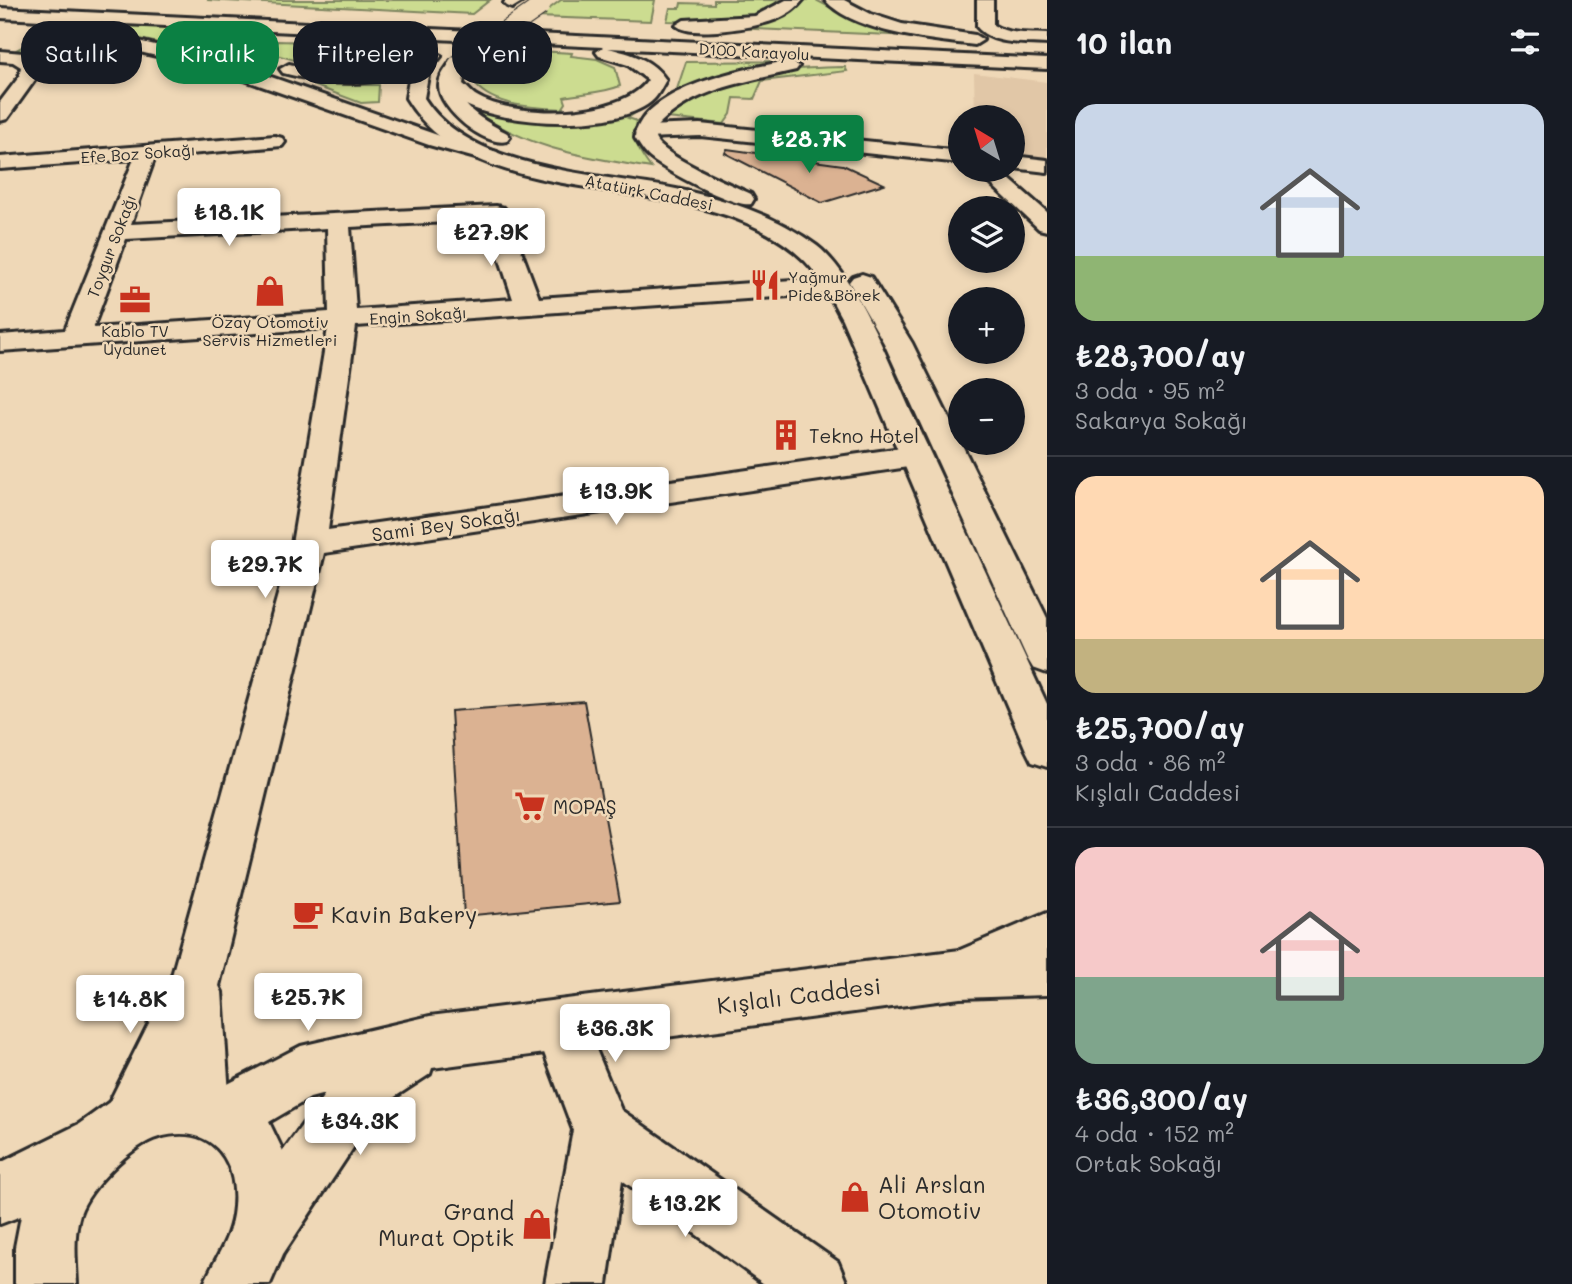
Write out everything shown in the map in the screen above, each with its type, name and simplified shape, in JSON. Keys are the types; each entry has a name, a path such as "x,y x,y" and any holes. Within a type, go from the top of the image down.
{"main road":[{"path":"663,26 752,20 775,13 795,0"},
{"path":"832,0 856,13 905,28 1046,57"},
{"path":"985,0 985,26 988,30 1000,34 1047,39"},
{"name":"D100 Karayolu","path":"0,2 575,28 1046,57"},
{"path":"438,52 515,2"},
{"path":"519,21 545,3"},
{"name":"D100 Karayolu","path":"0,13 452,35"},
{"path":"0,20 95,36 202,60 423,136 490,156"},
{"path":"575,28 625,27"},
{"path":"293,37 267,37 234,47 268,63 293,70"},
{"name":"D100 Karayolu","path":"552,40 1046,57"},
{"path":"454,84 462,97 486,107 517,115 563,117 604,112 631,105 648,96 656,85 657,80 652,72 622,57 552,45"},
{"path":"0,57 17,57 30,65 28,76 0,115"},
{"path":"743,199 663,158 649,144 645,132 650,121 670,105 725,82 781,67 1046,57"},
{"name":"Atatürk Caddesi","path":"452,71 448,83 451,98 477,124 507,140 562,160 743,199 818,236 841,254 857,273 898,343 1046,656"},
{"name":"Atatürk Caddesi","path":"416,84 418,104 442,129 490,156 545,172 722,206 795,241 818,261 855,319 1047,750"},
{"path":"645,132 724,132 948,156"},
{"name":"Efe Boz Sokağı","path":"0,163 146,154 275,142"},
{"name":"Toygur Sokağı","path":"76,338 146,154"},
{"path":"1026,164 1047,166"},
{"path":"1000,182 1047,224"},
{"path":"117,232 496,213 529,307"},
{"path":"46,1284 44,1248 52,1209 71,1173 112,1132 181,1016 196,979 309,544 343,320 338,220"},
{"name":"Engin Sokağı","path":"0,343 835,285"},
{"name":"Sami Bey Sokağı","path":"309,544 915,456"},
{"name":"Kışlalı Caddesi","path":"960,974 1047,936"},
{"name":"Kışlalı Caddesi","path":"212,1113 301,1073 430,1042 960,974 1047,971"},
{"path":"196,979 212,1113"},
{"path":"560,1026 601,1130 576,1284"},
{"path":"247,1262 333,1128 371,1081 430,1042"},
{"path":"0,1195 153,1111 178,1107 212,1113 249,1140 263,1174 263,1217 247,1262"},
{"path":"601,1130 816,1284"}],"shaded area":[{"path":"974,73 1047,82 1047,173 1026,171 1026,105 975,105"}],"green space":[{"path":"207,0 490,0 472,14"},
{"path":"561,0 655,0 651,21 538,17"},
{"path":"714,0 779,0 768,9 741,19 667,21 670,8 680,8 681,3 714,4"},
{"path":"806,0 816,0 856,21 914,36 734,28 778,19"},
{"path":"30,18 84,21 47,21"},
{"path":"142,24 156,25 156,43 142,39"},
{"path":"279,41 293,41 293,60 279,55"},
{"path":"552,52 597,59 615,67 620,86 564,97 566,103 562,109 512,104 489,96 476,84 552,84"},
{"path":"787,61 746,69 675,95 686,62"},
{"path":"845,67 847,71 762,81 754,99 734,98 731,114 724,124 667,118 710,92 739,80 784,70"},
{"path":"313,85 379,85 378,102 361,103"},
{"path":"647,105 628,118 637,121 635,135 638,146 651,168 561,151 499,126 477,113 473,106 496,113 623,112"}],"building":[{"path":"727,149 843,165 884,184 822,203 725,153"},
{"name":"MOPAŞ","path":"584,701 620,901 464,916 451,711"}],"place":[{"name":"Yağmur Pide&Börek","path":"765,285"},
{"name":"Özay Otomotiv Servis Hizmetleri","path":"270,291"},
{"name":"Kablo TV Uydunet","path":"135,300"},
{"name":"Tekno Hotel","path":"786,435"},
{"name":"MOPAŞ","path":"530,806"},
{"name":"Kavin Bakery","path":"308,914"},
{"name":"Ali Arslan Otomotiv","path":"855,1197"},
{"name":"Grand Murat Optik","path":"537,1224"}]}
